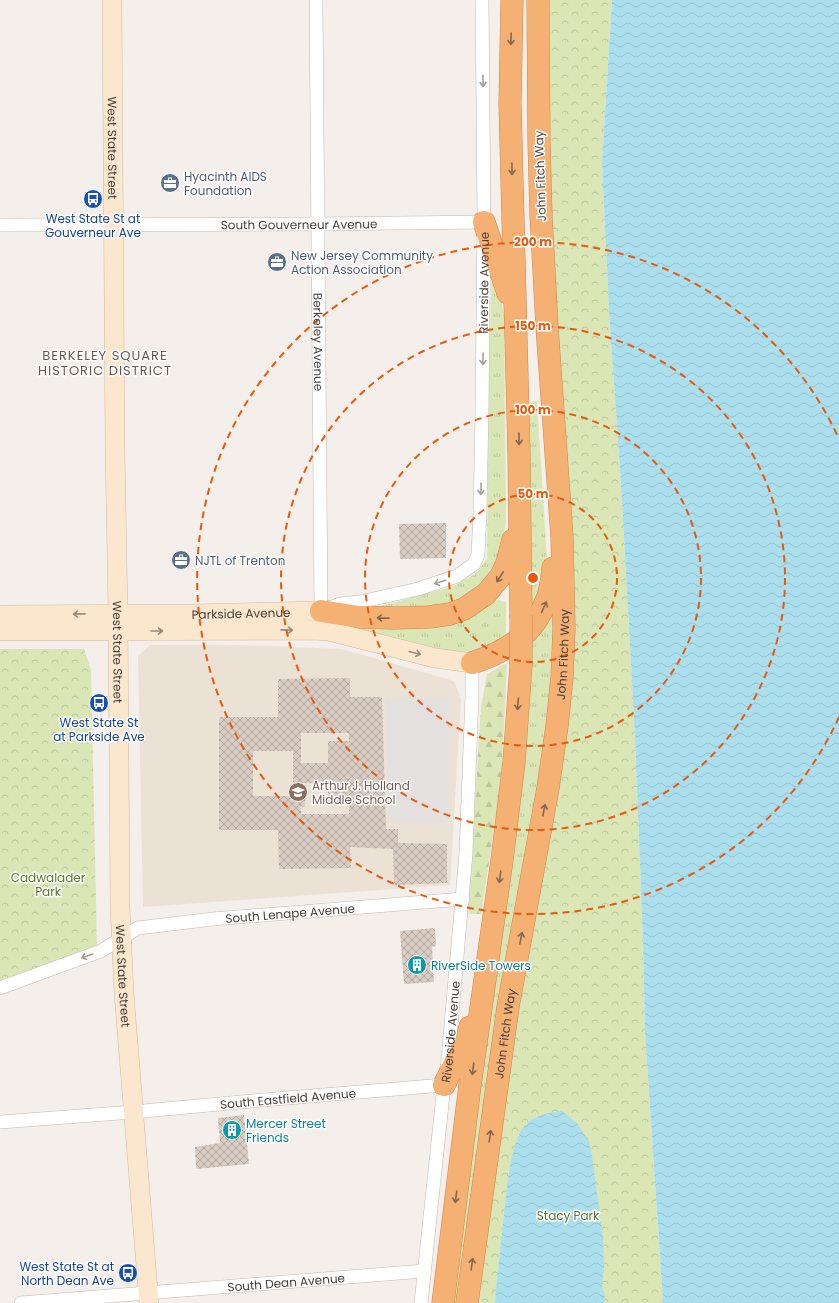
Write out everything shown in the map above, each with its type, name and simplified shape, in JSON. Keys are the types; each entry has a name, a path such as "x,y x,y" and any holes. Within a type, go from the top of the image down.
{"highway":[{"path":"443,1303 470,1085 502,860 514,762 521,665 510,103 512,0"},
{"name":"John Fitch Way","path":"467,1303 508,1007 548,788 562,677 564,628 562,537 547,327 541,215 538,0"},
{"path":"484,222 515,316"},
{"path":"472,663 492,656 508,648 526,633 542,612 548,598 554,566 555,444"},
{"path":"321,611 359,617 394,618 429,617 450,614 464,609 486,594 501,576 507,563 519,514"},
{"path":"444,1085 466,1042 490,947"}],"main road":[{"name":"West State Street","path":"112,0 118,766 121,938 133,1112 149,1298"},
{"name":"Parkside Avenue","path":"0,631 206,614 321,611"},
{"name":"Parkside Avenue","path":"0,615 118,622 329,631 435,658 472,663"}],"street":[{"name":"Berkeley Avenue","path":"316,0 321,611"},
{"name":"Riverside Avenue","path":"474,564 478,555 480,512 484,222 482,0"},
{"name":"South Gouverneur Avenue","path":"0,225 484,222"},
{"name":"Parkside Avenue","path":"321,611 340,604 360,602 418,589 457,576 474,564"},
{"name":"Riverside Avenue","path":"421,1303 444,1085 448,1071 463,899 472,695 472,663"},
{"name":"South Lenape Avenue","path":"0,988 101,951 138,928 214,919 463,899"},
{"name":"South Eastfield Avenue","path":"0,1122 444,1085"},
{"name":"South Dean Avenue","path":"21,1303 149,1298 424,1271"}],"shaded area":[{"name":"Arthur J. Holland Middle School","path":"150,645 240,645 342,649 454,681 461,699 450,885 143,907 138,656"},
{"path":"450,698 448,823 389,822 385,699"}],"green space":[{"name":"Stacy Park","path":"538,0 612,0 602,163 609,312 621,484 635,737 645,1032 663,1303 467,1303 562,677"},
{"path":"492,263 504,313 506,521 500,561 483,586 461,603 421,613 353,611 381,606 454,586 475,574 487,559 489,366"},
{"path":"537,401 548,575 532,616 527,403"},
{"path":"498,600 506,602 506,642 469,655 431,651 343,627 455,623"},
{"path":"553,617 549,706 540,774 458,1303 453,1303 531,645"},
{"name":"Cadwalader Park","path":"0,649 84,649 91,670 97,947 0,982"},
{"path":"507,663 501,784 481,914 468,914 481,707 487,674"}],"water":[{"path":"612,0 839,0 839,1303 663,1303 645,1032 635,737 621,484 609,312 602,163"},
{"path":"562,1111 577,1123 589,1142 603,1237 604,1268 602,1286 605,1297 604,1303 495,1303 507,1187 515,1146 524,1127 536,1117"}],"building":[{"path":"446,523 446,558 400,559 399,524"},
{"path":"350,678 350,697 382,697 386,829 398,829 398,843 447,844 447,883 394,885 393,849 350,847 351,868 279,869 278,830 219,830 219,717 278,717 278,679","holes":["301,733 349,733 349,741 328,741 328,763 301,763","253,751 293,751 293,796 253,796","301,783 328,783 328,805 349,805 349,814 301,814 301,807 305,807 305,797 301,797"]},
{"name":"RiverSide Towers","path":"435,928 436,946 432,947 434,982 404,984 400,931"},
{"name":"Mercer Street Friends","path":"244,1115 249,1164 196,1169 195,1147 220,1143 218,1118"}],"place":[{"name":"Hyacinth AIDS Foundation","path":"170,183"},
{"name":"West State St at Gouverneur Ave","path":"93,199"},
{"name":"New Jersey Community Action Association","path":"277,262"},
{"name":"NJTL of Trenton","path":"181,560"},
{"name":"West State St at Parkside Ave","path":"99,703"},
{"name":"Arthur J. Holland Middle School","path":"298,792"},
{"name":"RiverSide Towers","path":"417,965"},
{"name":"Mercer Street Friends","path":"232,1130"},
{"name":"West State St at North Dean Ave","path":"128,1273"}],"district":[{"name":"BERKELEY SQUARE HISTORIC DISTRICT","path":"105,362"}]}
